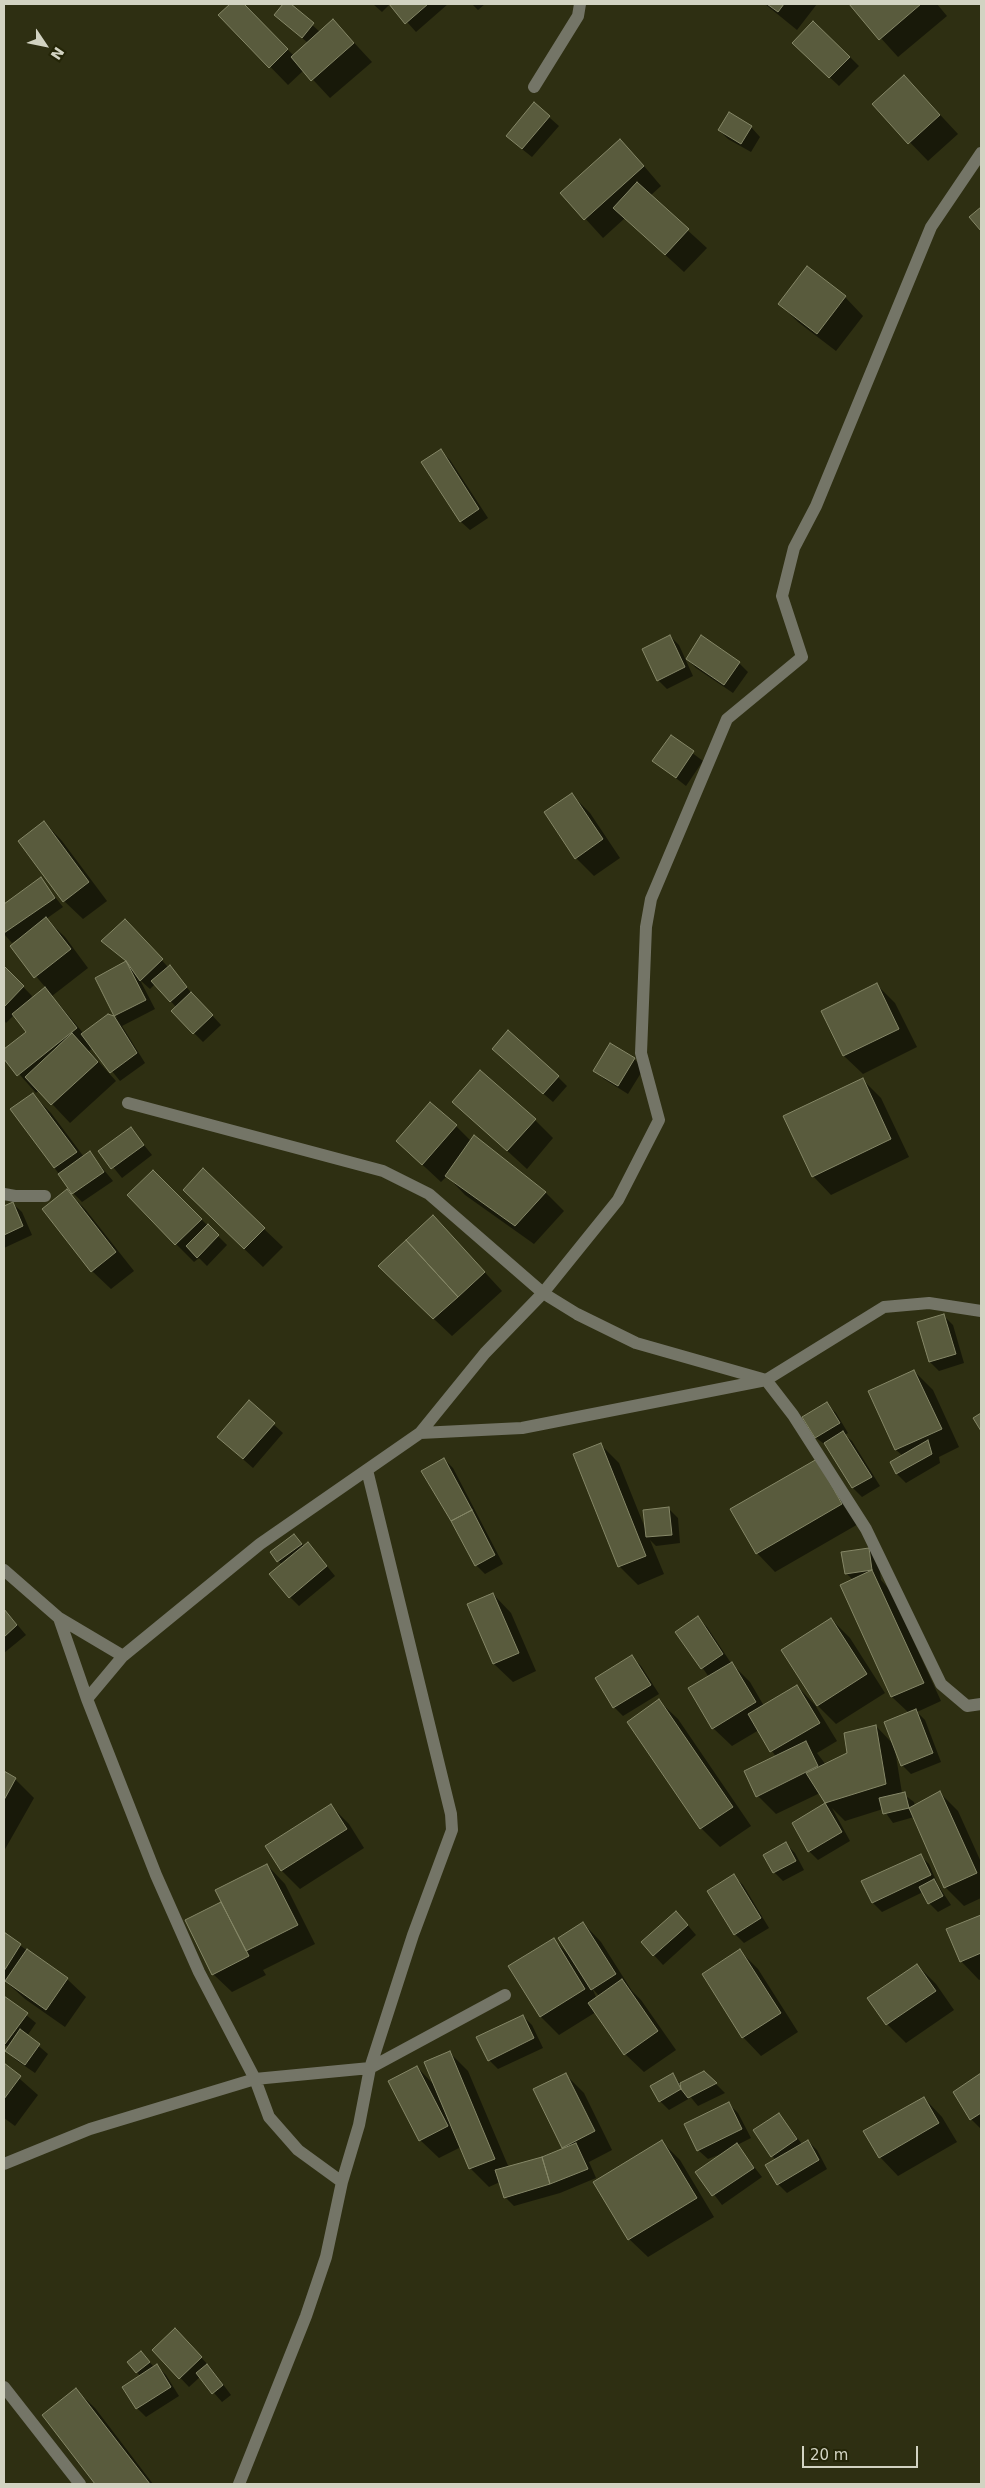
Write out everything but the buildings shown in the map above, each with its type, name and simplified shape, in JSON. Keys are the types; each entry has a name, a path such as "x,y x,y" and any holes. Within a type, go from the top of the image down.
{"street":[{"path":"534,86 578,16 580,4"},
{"path":"88,1699 123,1656 260,1544 420,1433 485,1353 543,1293 618,1200 659,1120 641,1053 646,927 651,899 727,719 802,657 782,596 794,548 816,506 931,227 981,153"},
{"path":"128,1103 382,1172 429,1194 543,1293 577,1314 636,1343 766,1380 793,1415 866,1529 941,1684 967,1706 981,1704"},
{"path":"4,1194 46,1196"},
{"path":"420,1433 522,1428 766,1380 884,1307 929,1303 981,1311"},
{"path":"239,2484 306,2316 326,2257 342,2182 359,2125 370,2068 413,1935 452,1830 449,1805 368,1470"},
{"path":"4,1570 59,1618 123,1656"},
{"path":"59,1618 156,1875 195,1963 255,2079 269,2117 298,2150 342,2182"},
{"path":"4,2164 90,2129 255,2079 370,2068 505,1995"},
{"path":"4,2387 80,2484"}]}
